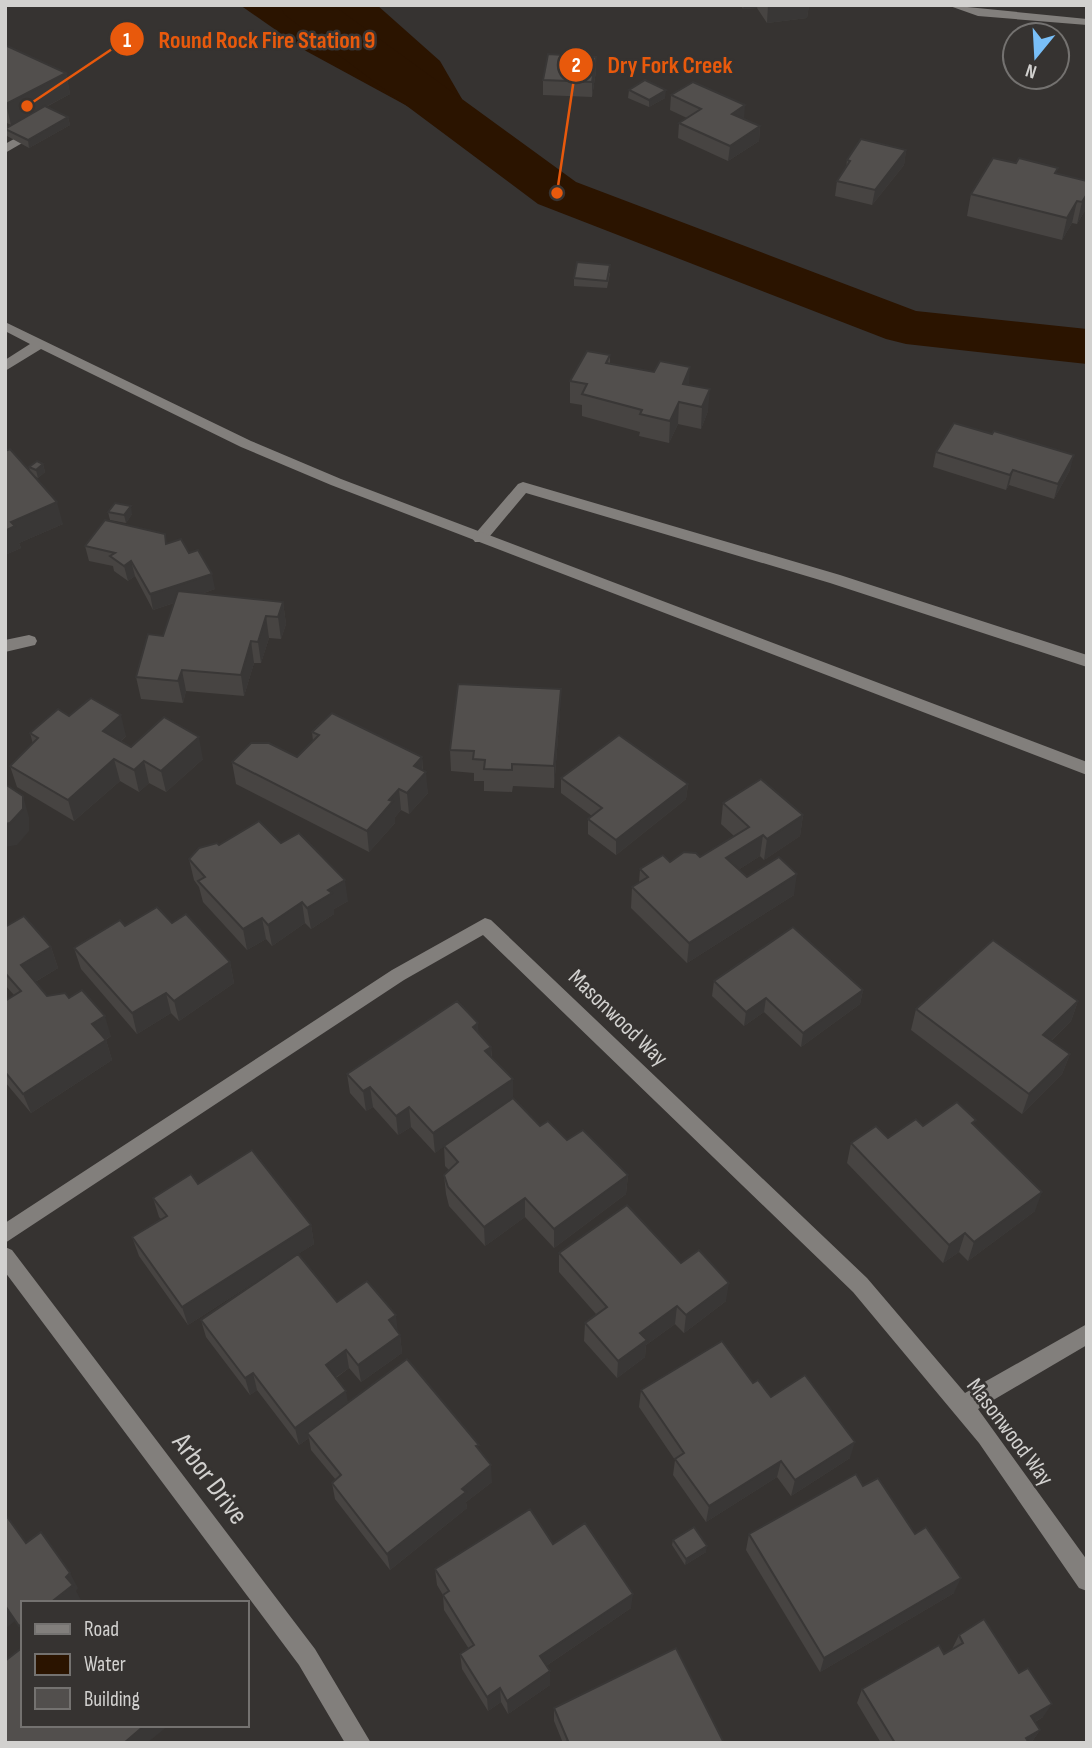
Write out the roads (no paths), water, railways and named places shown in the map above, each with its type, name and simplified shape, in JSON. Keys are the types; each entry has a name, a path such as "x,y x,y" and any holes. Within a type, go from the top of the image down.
{"street":[{"path":"952,5 978,12 1087,22"},
{"path":"5,149 18,142"},
{"path":"5,326 247,444 480,538 695,617 1087,769"},
{"path":"5,367 40,343"},
{"path":"480,538 523,487 835,579 1087,661"},
{"path":"5,646 29,640"},
{"name":"Masonwood Way","path":"5,1234 398,975 485,925 860,1285 987,1436 1087,1580"},
{"name":"Arbor Drive","path":"5,1256 307,1657 359,1743"},
{"path":"963,1406 1087,1334"}],"water":[{"path":"240,5 377,5 440,61 462,99 444,126 306,51"}],"waterway":[{"path":"302,5 557,193 906,327 1087,347"}],"place":[{"name":"Round Rock Fire Station 9","path":"27,106"},
{"name":"Dry Fork Creek","path":"557,193"}]}
